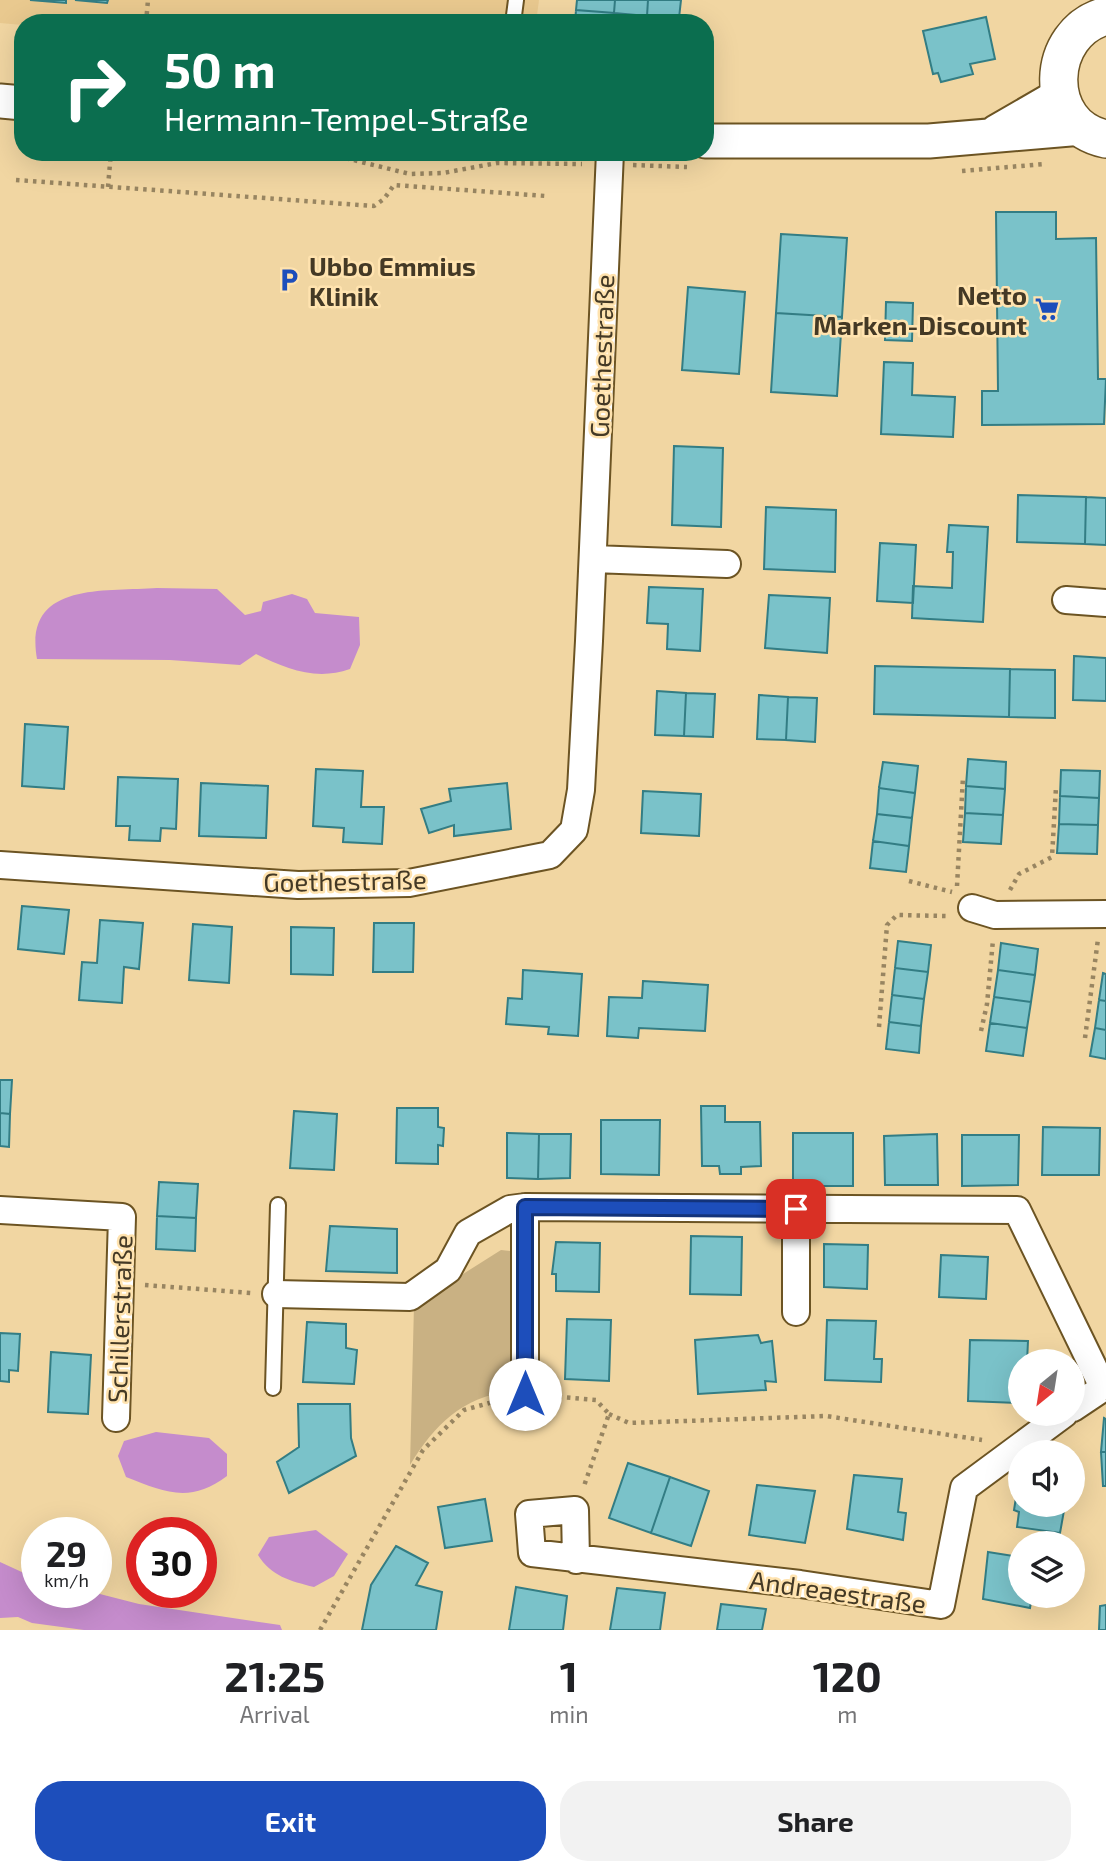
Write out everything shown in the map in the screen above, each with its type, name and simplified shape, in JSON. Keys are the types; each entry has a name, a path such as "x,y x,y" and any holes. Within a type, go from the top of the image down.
{"main road":[{"path":"1088,14 1072,37 1058,65 1060,95 1068,114 1094,134"}],"street":[{"path":"985,138 1060,95"},
{"path":"714,141 1094,134"},
{"name":"Goethestraße","path":"0,865 298,885 409,884 509,866 550,855 574,830 581,790 610,161"},
{"path":"593,559 727,564"},
{"path":"1066,600 1106,603"},
{"path":"972,908 995,915 1103,914"},
{"path":"525,1207 525,1394"},
{"path":"276,1294 410,1297 448,1270 468,1233 510,1209 525,1207 1017,1210 1105,1386 1085,1400"},
{"path":"796,1209 796,1312"},
{"name":"Schillerstraße","path":"0,1210 122,1217 116,1418"},
{"name":"Andreaestraße","path":"1027,1440 1047,1426"},
{"name":"Andreaestraße","path":"575,1510 529,1514 532,1553 800,1584 941,1605 964,1488 1008,1454"},
{"path":"575,1510 576,1560"}],"lane":[{"path":"274,1388 278,1205"}],"path":[{"path":"108,187 110,161"},
{"path":"16,180 374,206 384,200 394,185 546,196"},
{"path":"909,881 957,893 963,776"},
{"path":"879,1027 887,925 897,915 945,917 972,908"},
{"path":"1084,1038 1103,914"},
{"path":"120,1283 276,1294"},
{"path":"320,1630 423,1450 464,1410 525,1394 596,1400 609,1414 629,1423 826,1416 1008,1444"},
{"path":"575,1510 609,1414"}],"shaded area":[{"path":"0,0 539,0 537,14 14,14 14,24 0,23"},
{"path":"157,588 217,589 245,615 261,611 263,602 292,594 307,599 315,613 359,617 360,645 350,669 325,674 290,669 256,654 240,665 170,660 37,659 36,634 43,616 55,603 92,592"},
{"path":"501,1250 518,1252 516,1390 482,1398 454,1414 430,1436 410,1465 414,1305"},
{"path":"156,1432 209,1438 227,1454 227,1476 214,1485 189,1493 165,1491 126,1477 118,1456 124,1441"},
{"path":"316,1530 348,1554 334,1576 314,1587 275,1573 258,1555 269,1537"},
{"path":"0,1562 21,1572 21,1608 112,1608 112,1597 126,1601 126,1608 166,1608 280,1625 282,1630 84,1630 32,1623 18,1617 0,1618"}],"building":[{"path":"30,0 66,0 66,3"},
{"path":"75,0 108,0 107,3"},
{"path":"577,0 615,0 614,13 576,10"},
{"path":"615,0 648,0 647,14 614,13"},
{"path":"648,0 681,0 679,14 647,14"},
{"path":"576,10 614,13 614,14 576,14"},
{"path":"986,17 995,59 970,64 973,74 941,82 938,73 933,74 923,31"},
{"name":"Netto Marken-Discount","path":"996,212 1056,212 1056,239 1096,238 1098,379 1106,379 1104,424 982,425 982,391 998,391"},
{"path":"781,234 847,238 842,317 776,313"},
{"path":"688,287 745,292 739,374 682,370"},
{"path":"886,302 913,303 912,341 885,340"},
{"path":"776,313 842,317 837,396 771,392"},
{"path":"884,362 913,363 912,395 955,397 953,437 881,434"},
{"path":"674,446 723,448 721,527 672,525"},
{"path":"1018,495 1086,497 1085,544 1017,542"},
{"path":"1086,497 1106,498 1106,545 1085,544"},
{"path":"766,507 836,510 835,572 764,569"},
{"path":"949,525 988,527 983,622 912,618 913,586 952,588 953,552 947,552"},
{"path":"880,543 916,545 913,603 877,601"},
{"path":"649,587 703,589 700,651 667,649 668,624 647,623"},
{"path":"769,595 830,598 827,653 765,648"},
{"path":"1074,656 1106,658 1106,701 1073,700"},
{"path":"875,666 1010,669 1009,717 874,714"},
{"path":"1010,669 1055,670 1055,718 1009,717"},
{"path":"657,691 686,693 684,736 655,735"},
{"path":"686,693 715,694 713,737 684,736"},
{"path":"759,695 788,697 786,740 757,739"},
{"path":"788,697 817,698 815,742 786,740"},
{"path":"25,724 68,727 64,789 22,786"},
{"path":"968,759 1006,762 1005,789 966,786"},
{"path":"883,762 918,766 915,793 879,788"},
{"path":"316,769 363,771 361,807 384,807 382,844 343,842 344,828 313,826"},
{"path":"1061,770 1100,771 1099,798 1060,796"},
{"path":"118,777 178,779 176,829 161,828 160,841 129,840 130,826 116,826"},
{"path":"201,783 268,786 266,838 199,836"},
{"path":"507,783 511,829 454,836 454,825 429,833 421,809 451,801 449,789"},
{"path":"966,786 1005,789 1003,815 965,813"},
{"path":"879,788 915,793 912,818 877,814"},
{"path":"643,791 701,794 699,836 641,833"},
{"path":"1060,796 1099,798 1098,825 1059,824"},
{"path":"965,813 1003,815 1001,844 963,842"},
{"path":"877,814 912,818 909,846 873,841"},
{"path":"1059,824 1098,825 1097,854 1057,853"},
{"path":"873,841 909,846 906,872 870,868"},
{"path":"22,906 69,910 64,954 18,949"},
{"path":"100,920 143,923 139,969 124,967 122,1003 79,1000 82,962 97,963"},
{"path":"374,923 414,923 413,972 373,972"},
{"path":"193,924 232,927 229,983 189,980"},
{"path":"291,927 334,928 333,975 291,974"},
{"path":"898,941 931,945 928,972 895,968"},
{"path":"1001,943 1038,949 1035,975 998,970"},
{"path":"895,968 928,972 924,999 892,995"},
{"path":"523,970 582,974 578,1036 548,1034 549,1027 506,1024 508,998 522,999"},
{"path":"998,970 1035,975 1031,1002 994,997"},
{"path":"1103,973 1106,974 1106,1001 1099,1000"},
{"path":"643,981 708,985 705,1031 639,1028 638,1038 607,1036 609,997 642,998"},
{"path":"892,995 924,999 921,1026 889,1022"},
{"path":"994,997 1031,1002 1027,1028 990,1023"},
{"path":"1099,1000 1106,1001 1106,1030 1095,1028"},
{"path":"889,1022 921,1026 919,1053 886,1049"},
{"path":"990,1023 1027,1028 1023,1056 986,1051"},
{"path":"1095,1028 1106,1030 1106,1059 1090,1056"},
{"path":"0,1080 12,1080 10,1114 0,1113"},
{"path":"701,1106 725,1106 725,1122 760,1122 761,1166 741,1167 741,1174 720,1174 719,1166 702,1166"},
{"path":"397,1108 438,1108 438,1127 444,1128 443,1146 438,1145 438,1164 396,1163"},
{"path":"294,1111 337,1114 334,1170 290,1168"},
{"path":"0,1113 10,1114 9,1147 0,1146"},
{"path":"601,1120 660,1120 659,1175 601,1174"},
{"path":"1043,1127 1100,1128 1099,1175 1042,1175"},
{"path":"507,1133 539,1134 538,1179 507,1178"},
{"path":"793,1133 853,1133 853,1186 793,1186"},
{"path":"539,1134 571,1134 570,1178 538,1179"},
{"path":"937,1134 938,1185 885,1185 884,1136"},
{"path":"962,1135 1019,1135 1018,1185 962,1186"},
{"path":"159,1182 198,1184 196,1218 157,1216"},
{"path":"157,1216 196,1218 195,1251 156,1249"},
{"path":"330,1226 397,1229 397,1273 326,1271"},
{"path":"691,1236 742,1237 741,1295 690,1294"},
{"path":"556,1242 600,1243 599,1292 556,1291 556,1274 552,1274"},
{"path":"824,1244 868,1245 867,1289 824,1287"},
{"path":"941,1255 988,1257 986,1299 939,1297"},
{"path":"567,1319 611,1320 609,1381 565,1379"},
{"path":"827,1320 876,1321 874,1359 882,1359 881,1382 825,1380"},
{"path":"307,1322 346,1324 346,1348 357,1350 354,1384 303,1382"},
{"path":"0,1333 20,1334 18,1371 9,1370 9,1382 0,1381"},
{"path":"758,1335 761,1343 772,1341 776,1382 765,1381 766,1390 698,1394 695,1340"},
{"path":"970,1340 1028,1341 1028,1349 1008,1349 1008,1403 968,1401"},
{"path":"51,1352 91,1355 88,1414 48,1412"},
{"path":"298,1404 350,1404 351,1438 356,1456 289,1493 277,1462 299,1447"},
{"path":"1104,1418 1106,1452 1101,1452"},
{"path":"1101,1452 1106,1452 1106,1486 1103,1486"},
{"path":"628,1463 670,1477 651,1533 609,1518"},
{"path":"854,1475 902,1479 898,1512 906,1513 903,1540 847,1529"},
{"path":"670,1477 709,1491 691,1546 651,1533"},
{"path":"757,1485 815,1491 805,1543 749,1535"},
{"path":"485,1499 492,1541 445,1548 438,1507"},
{"path":"1018,1517 1063,1517 1060,1531 1017,1527"},
{"path":"396,1546 428,1563 416,1585 442,1592 436,1630 362,1630 371,1585"},
{"path":"988,1552 1008,1555 1008,1604 983,1599"},
{"path":"516,1587 567,1596 563,1630 509,1630"},
{"path":"617,1588 665,1593 660,1630 610,1630"},
{"path":"721,1604 766,1609 762,1630 717,1630"},
{"path":"1106,1605 1106,1630 1099,1630 1100,1606"}],"place":[{"name":"Ubbo Emmius Klinik","path":"289,280"},
{"name":"Netto Marken-Discount","path":"1047,309"}],"route":[{"path":"525,1394 525,1207 796,1209"}]}
